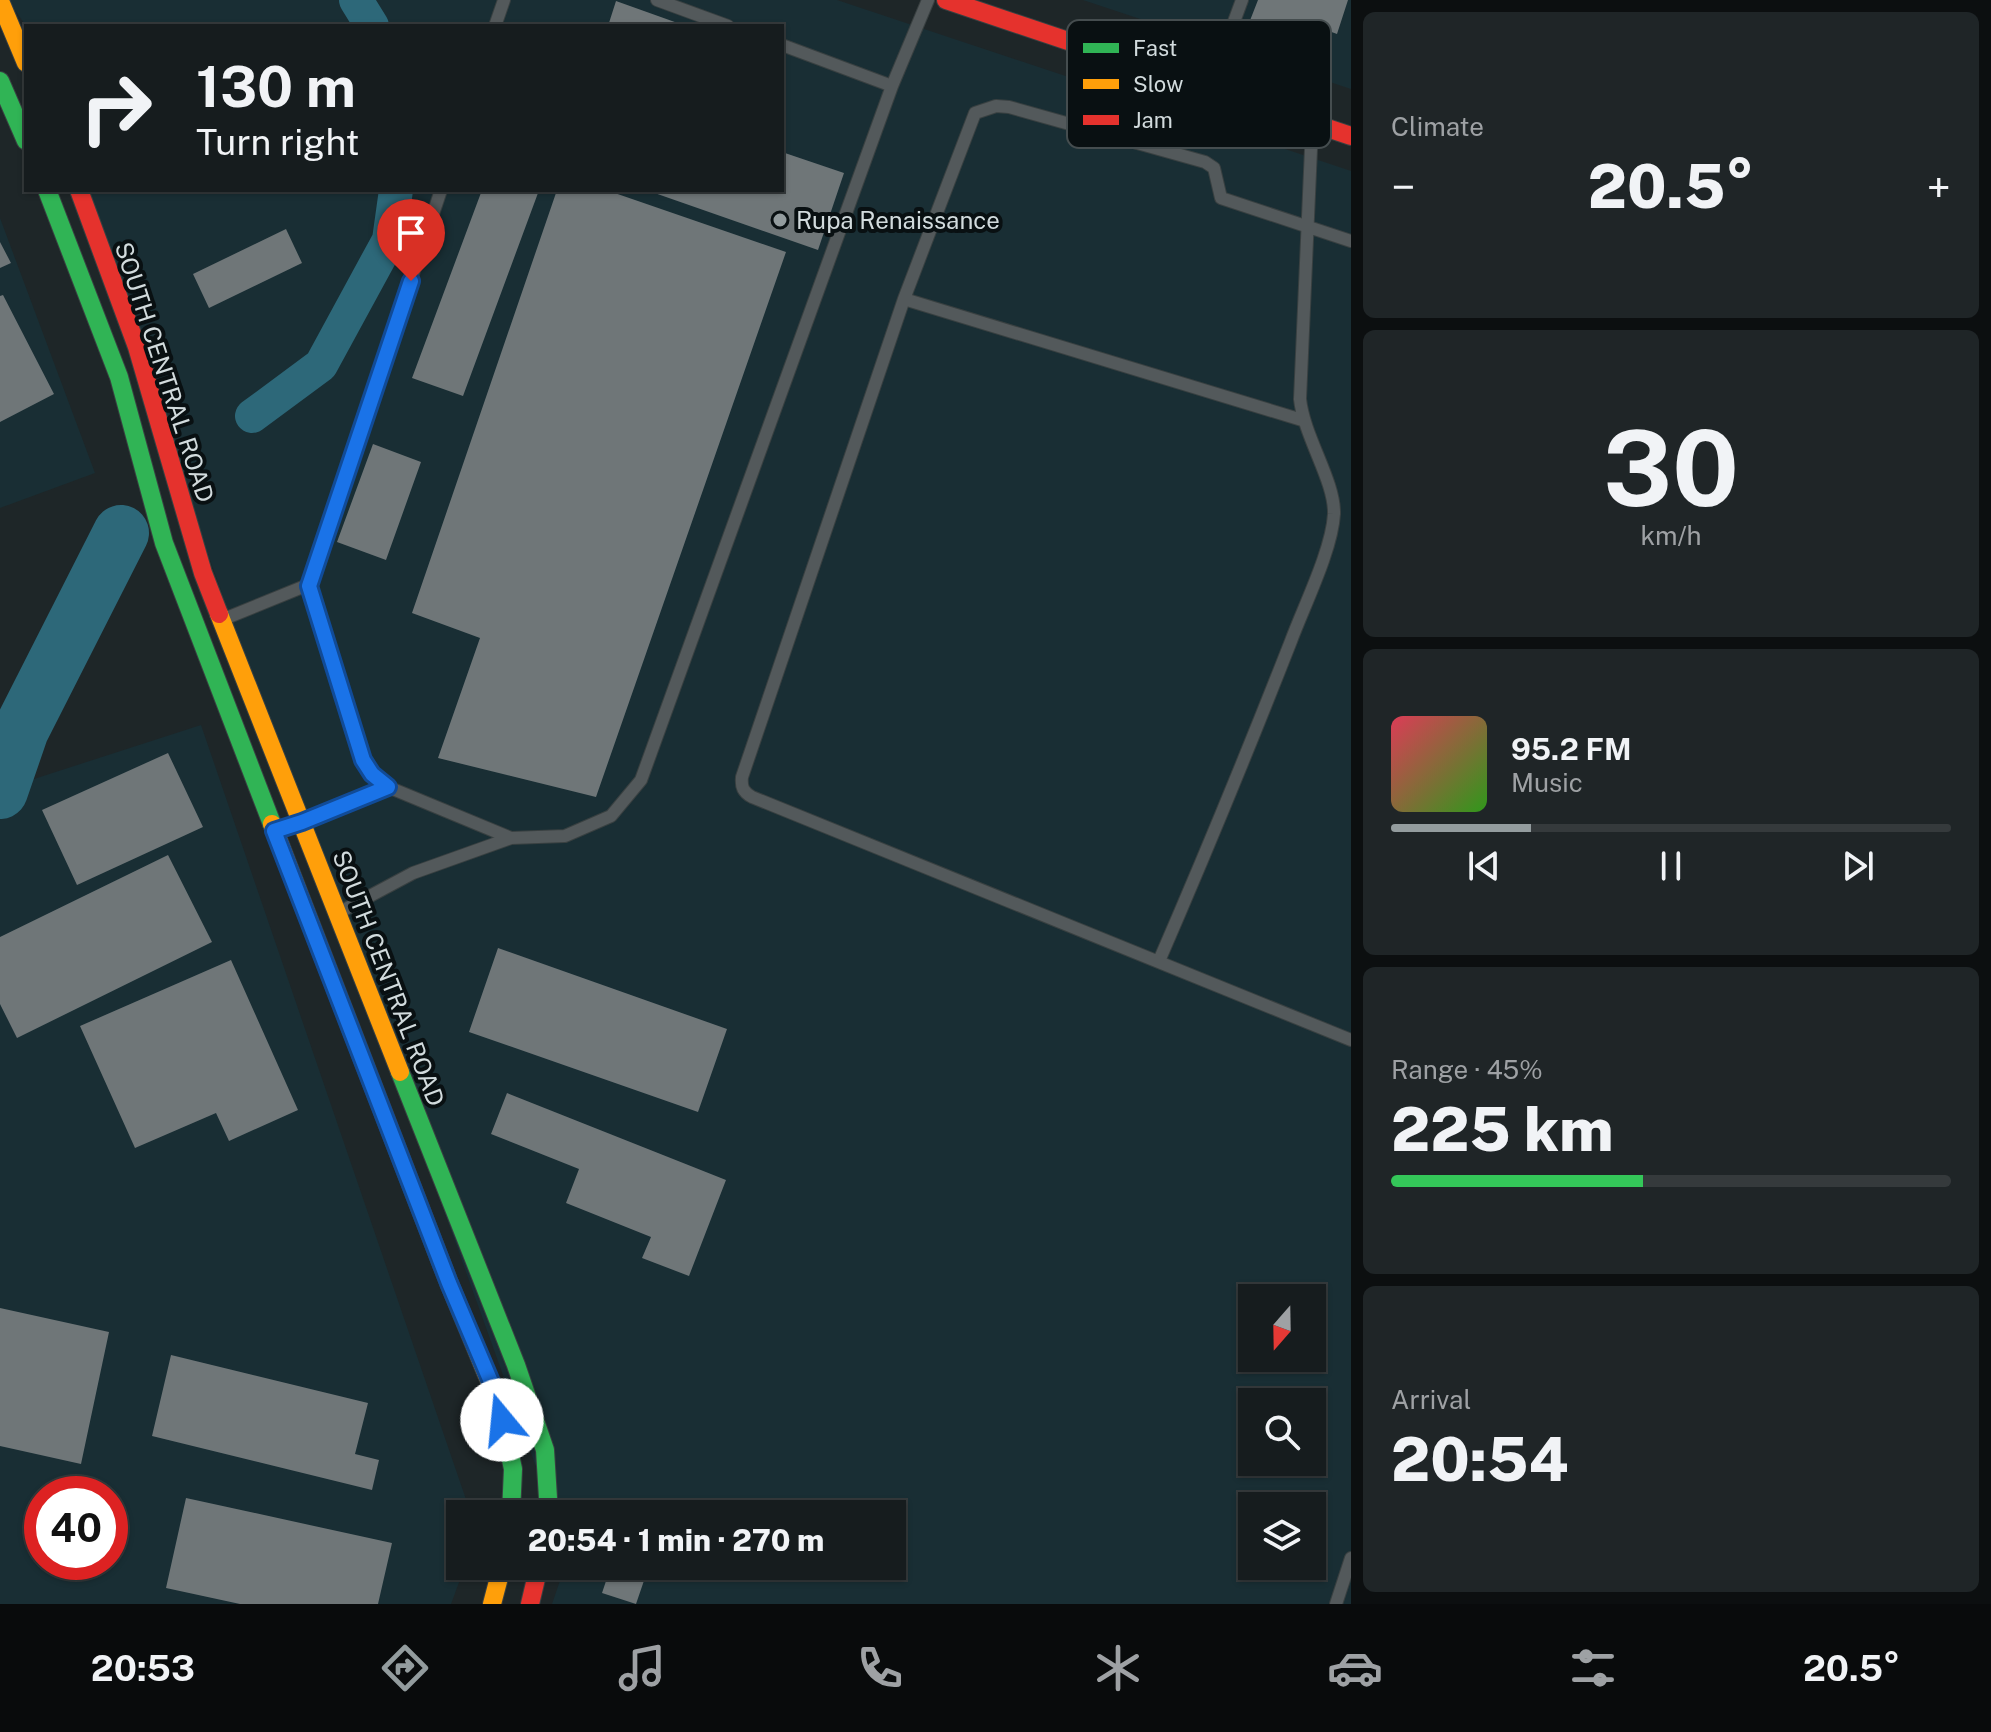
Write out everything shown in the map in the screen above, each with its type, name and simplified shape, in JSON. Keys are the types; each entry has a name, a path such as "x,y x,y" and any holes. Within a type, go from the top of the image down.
{"street":[{"path":"946,0 1067,40"},
{"path":"0,1 24,58"},
{"path":"0,81 24,136"},
{"path":"1331,129 1351,136"},
{"name":"SOUTH CENTRAL ROAD","path":"48,192 119,377 164,543 449,1283 497,1396 513,1469 512,1500"},
{"name":"SOUTH CENTRAL ROAD","path":"80,192 137,347 203,573 516,1365 545,1450 548,1500"},
{"path":"487,1372 516,1365"},
{"path":"492,1604 498,1580"},
{"path":"530,1604 536,1580"}],"lane":[{"path":"496,24 504,0"},
{"path":"657,0 723,24"},
{"path":"337,913 413,873 511,838 565,836 611,816 641,780 892,86 928,0"},
{"path":"1235,20 1242,0"},
{"path":"784,46 892,86"},
{"path":"1067,123 1009,107 996,106 975,113 904,299 741,786 752,797 1351,1040"},
{"path":"1155,148 1205,162 1214,168 1221,198 1351,241"},
{"path":"1159,961 1224,813 1327,545 1334,513 1326,478 1302,420 1300,399 1311,148"},
{"path":"440,192 310,584 363,760 372,774 388,787 511,838"},
{"path":"904,299 1302,420"},
{"path":"222,619 310,584"},
{"path":"274,831 388,787"},
{"path":"1336,1604 1351,1558"}],"shaded area":[{"path":"8,0 837,0 1067,77 1067,148 1282,148 1351,171 1351,1604 552,1604 560,1580 906,1580 906,1500 548,1500 78,192 784,192 784,24 25,24"},
{"path":"1083,0 1351,0 1351,89 1331,82 1331,20 1143,20"},
{"path":"0,218 95,473 0,508"},
{"path":"201,725 466,1500 446,1500 446,1580 460,1580 451,1604 0,1604 0,790"}],"building":[{"path":"1258,0 1348,0 1337,34 1331,32 1331,20 1250,20"},
{"path":"616,1 680,24 609,24"},
{"name":"Rupa Renaissance","path":"784,153 844,173 818,250 652,192 784,192"},
{"path":"481,192 538,193 463,396 412,378"},
{"path":"556,192 612,192 786,252 596,797 438,758 480,638 412,613"},
{"path":"286,229 302,263 209,308 193,274"},
{"path":"0,242 11,263 0,268"},
{"path":"3,295 54,394 0,422 0,296"},
{"path":"373,444 421,462 386,560 337,542"},
{"path":"168,753 203,827 77,885 42,810"},
{"path":"168,855 212,942 17,1038 0,1004 0,937"},
{"path":"498,948 727,1029 698,1112 469,1032"},
{"path":"231,960 298,1110 229,1141 216,1113 135,1148 80,1026"},
{"path":"507,1093 726,1180 689,1276 642,1258 651,1237 566,1203 579,1169 491,1134"},
{"path":"0,1308 109,1332 81,1464 0,1446"},
{"path":"171,1355 368,1403 355,1454 379,1460 372,1490 152,1436"},
{"path":"186,1498 392,1543 378,1604 240,1604 166,1588"},
{"path":"606,1580 644,1580 636,1604 602,1593"}],"waterway":[{"path":"356,0 371,24"},
{"path":"252,416 321,365 389,240 396,192"},
{"path":"0,791 21,730 121,533"},
{"path":"0,722 21,730"}],"traffic: fast":[{"path":"0,81 24,136"},
{"path":"48,192 119,377 164,543 272,824"},
{"path":"400,1072 516,1365 545,1450 548,1500"},
{"path":"499,1404 513,1469 512,1500"}],"traffic: slow":[{"path":"0,1 24,58"},
{"path":"219,614 400,1072"},
{"path":"272,824 449,1283 499,1404"},
{"path":"492,1604 498,1580"}],"traffic: jam":[{"path":"946,0 1067,41"},
{"path":"1331,129 1351,136"},
{"path":"80,192 137,347 203,573 219,614"},
{"path":"530,1604 536,1580"}],"place":[{"name":"Rupa Renaissance","path":"780,220"}],"route":[{"path":"411,281 309,586 363,760 372,774 388,787 274,831 449,1283 497,1396 502,1420"}]}
